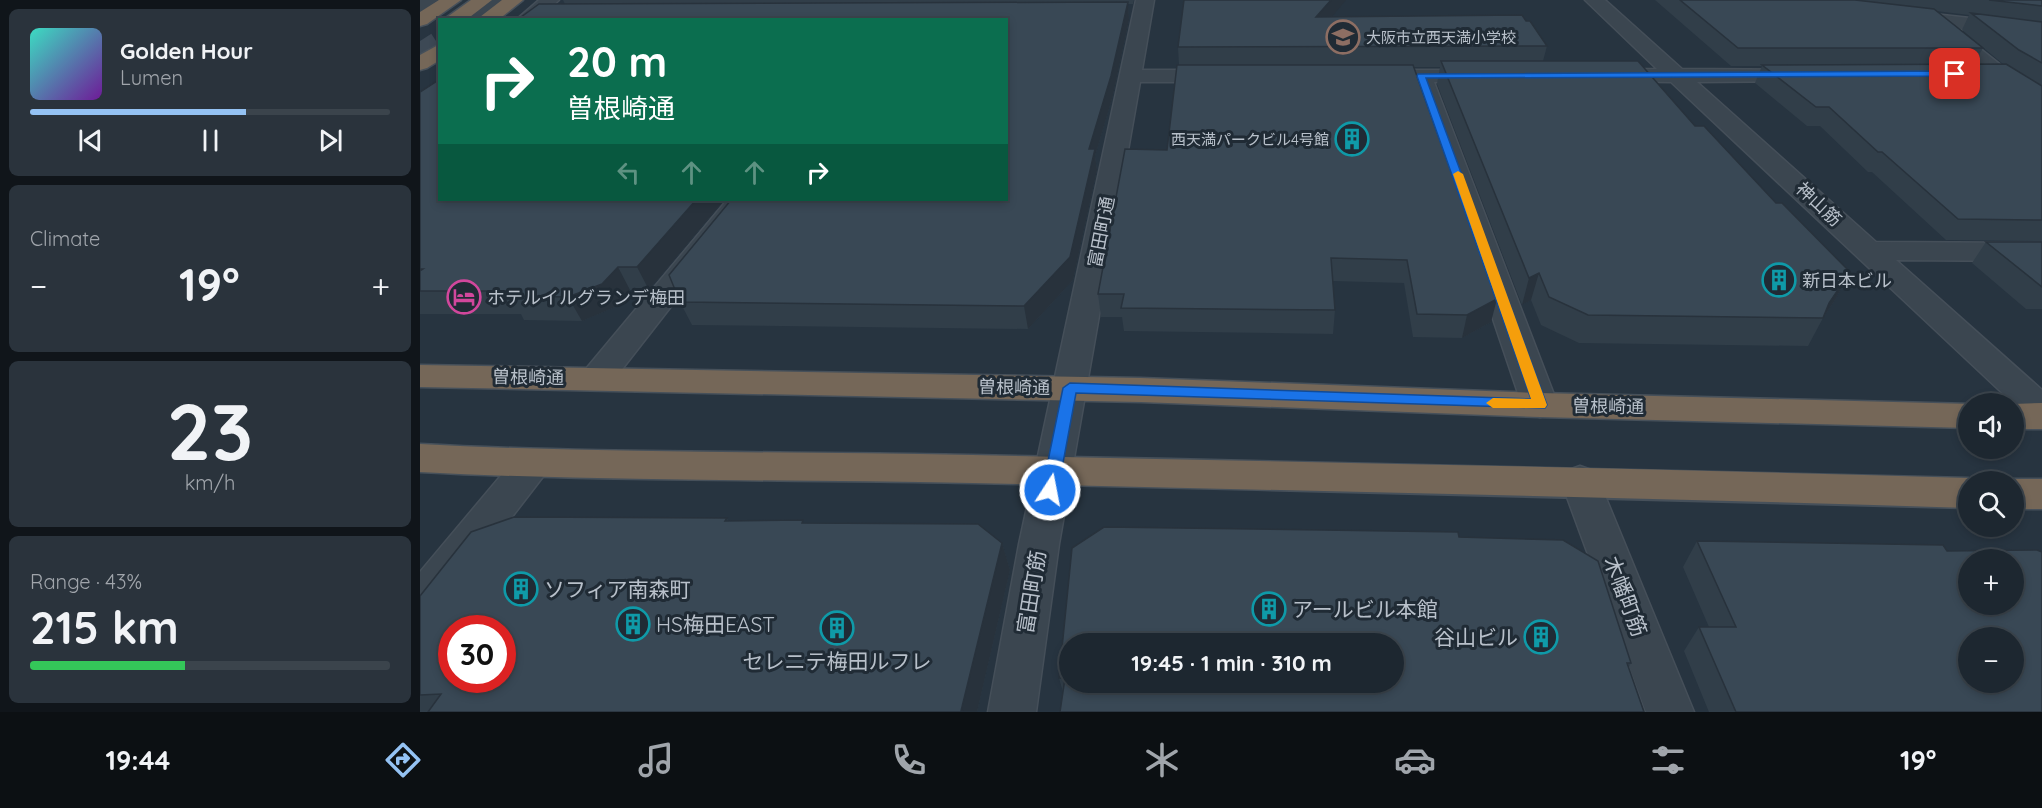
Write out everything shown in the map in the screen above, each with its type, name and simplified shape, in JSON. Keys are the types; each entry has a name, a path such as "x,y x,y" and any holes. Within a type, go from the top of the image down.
{"highway":[{"path":"420,20 452,0"},
{"path":"455,18 483,0"},
{"path":"488,18 514,0"},
{"path":"420,40 438,29"},
{"path":"420,64 438,51"},
{"name":"曽根崎通","path":"420,376 1070,388 1540,405 1958,415"},
{"path":"2024,416 2042,416"},
{"path":"420,458 532,464 971,469 1580,481 1958,493"},
{"path":"2024,494 2042,494"}],"street":[{"path":"420,6 430,0"},
{"path":"474,18 500,0"},
{"name":"神山筋","path":"1594,0 2042,410"},
{"path":"1926,0 1933,20 2000,74 2042,99"},
{"path":"1118,12 1144,6 1131,76 1235,76"},
{"path":"527,18 554,9"},
{"path":"1885,15 2042,32"},
{"path":"1965,74 2000,74"},
{"path":"1585,76 1823,75"},
{"name":"富田町通","path":"1053,472 1131,76"},
{"path":"1351,76 1503,76"},
{"path":"1421,76 1540,405"},
{"path":"597,378 740,201"},
{"path":"1869,251 2042,252"},
{"path":"420,604 532,464"},
{"name":"富田町筋","path":"1012,712 1053,472"},
{"name":"木幡町筋","path":"1580,481 1670,712"}],"building":[{"path":"1184,0 1331,0 1316,17 1522,15 1526,21 1530,21 1547,46 1178,47"},
{"path":"1680,0 1855,0 1934,9 1983,48 1738,48"},
{"path":"1989,0 2042,0 2042,6"},
{"path":"1128,2 1111,76 1089,149 1095,149 1070,257 1024,306 680,302 669,275 730,201 1008,201 1008,18 520,18 539,4"},
{"path":"1971,13 2042,22 2042,63 2019,50"},
{"path":"1441,61 1638,61 1695,126 1704,126 1776,203 1782,203 1850,272 1829,303 1823,318 1588,315 1549,297 1539,273 1529,278"},
{"path":"2006,64 2042,86 2042,220 1958,219 1882,152 1878,152 1829,107 1816,107 1762,65"},
{"path":"1177,65 1413,65 1497,299 1467,315 1417,314 1407,260 1331,258 1335,310 1121,308 1124,294 1098,294 1125,149 1167,150"},
{"path":"438,80 438,201 695,201 637,267 618,267 602,284 568,297 509,296 515,291 420,291 420,271 423,269 420,269 420,92"},
{"path":"1986,242 2042,242 2042,287"},
{"path":"514,517 727,518 725,521 803,520 802,523 978,524 1002,543 961,711 963,712 428,712 441,694 420,695 420,596 471,532"},
{"path":"1104,527 1458,532 1459,537 1563,540 1598,561 1631,663 1627,663 1644,712 1060,712 1063,693 1404,693 1404,633 1064,633 1072,548"},
{"path":"1697,541 1943,545 1947,551 1958,551 1958,615 2024,615 2024,550 2037,550 2042,552 2042,712 1736,712 1699,627 1736,627"}],"tunnel":[{"path":"420,53 438,41"}],"slow traffic":[{"path":"1458,174 1540,405 1493,403"}],"place":[{"name":"大阪市立西天満小学校","path":"1343,37"},
{"name":"西天満パークビル4号館","path":"1352,139"},
{"name":"新日本ビル","path":"1779,280"},
{"name":"ホテルイルグランデ梅田","path":"464,297"},
{"name":"ソフィア南森町","path":"521,589"},
{"name":"アールビル本館","path":"1269,609"},
{"name":"HS梅田EAST","path":"633,624"},
{"name":"セレニテ梅田ルフレ","path":"837,628"},
{"name":"谷山ビル","path":"1541,637"}],"route":[{"path":"1050,490 1070,388 1540,405 1421,76 1955,74"}]}
